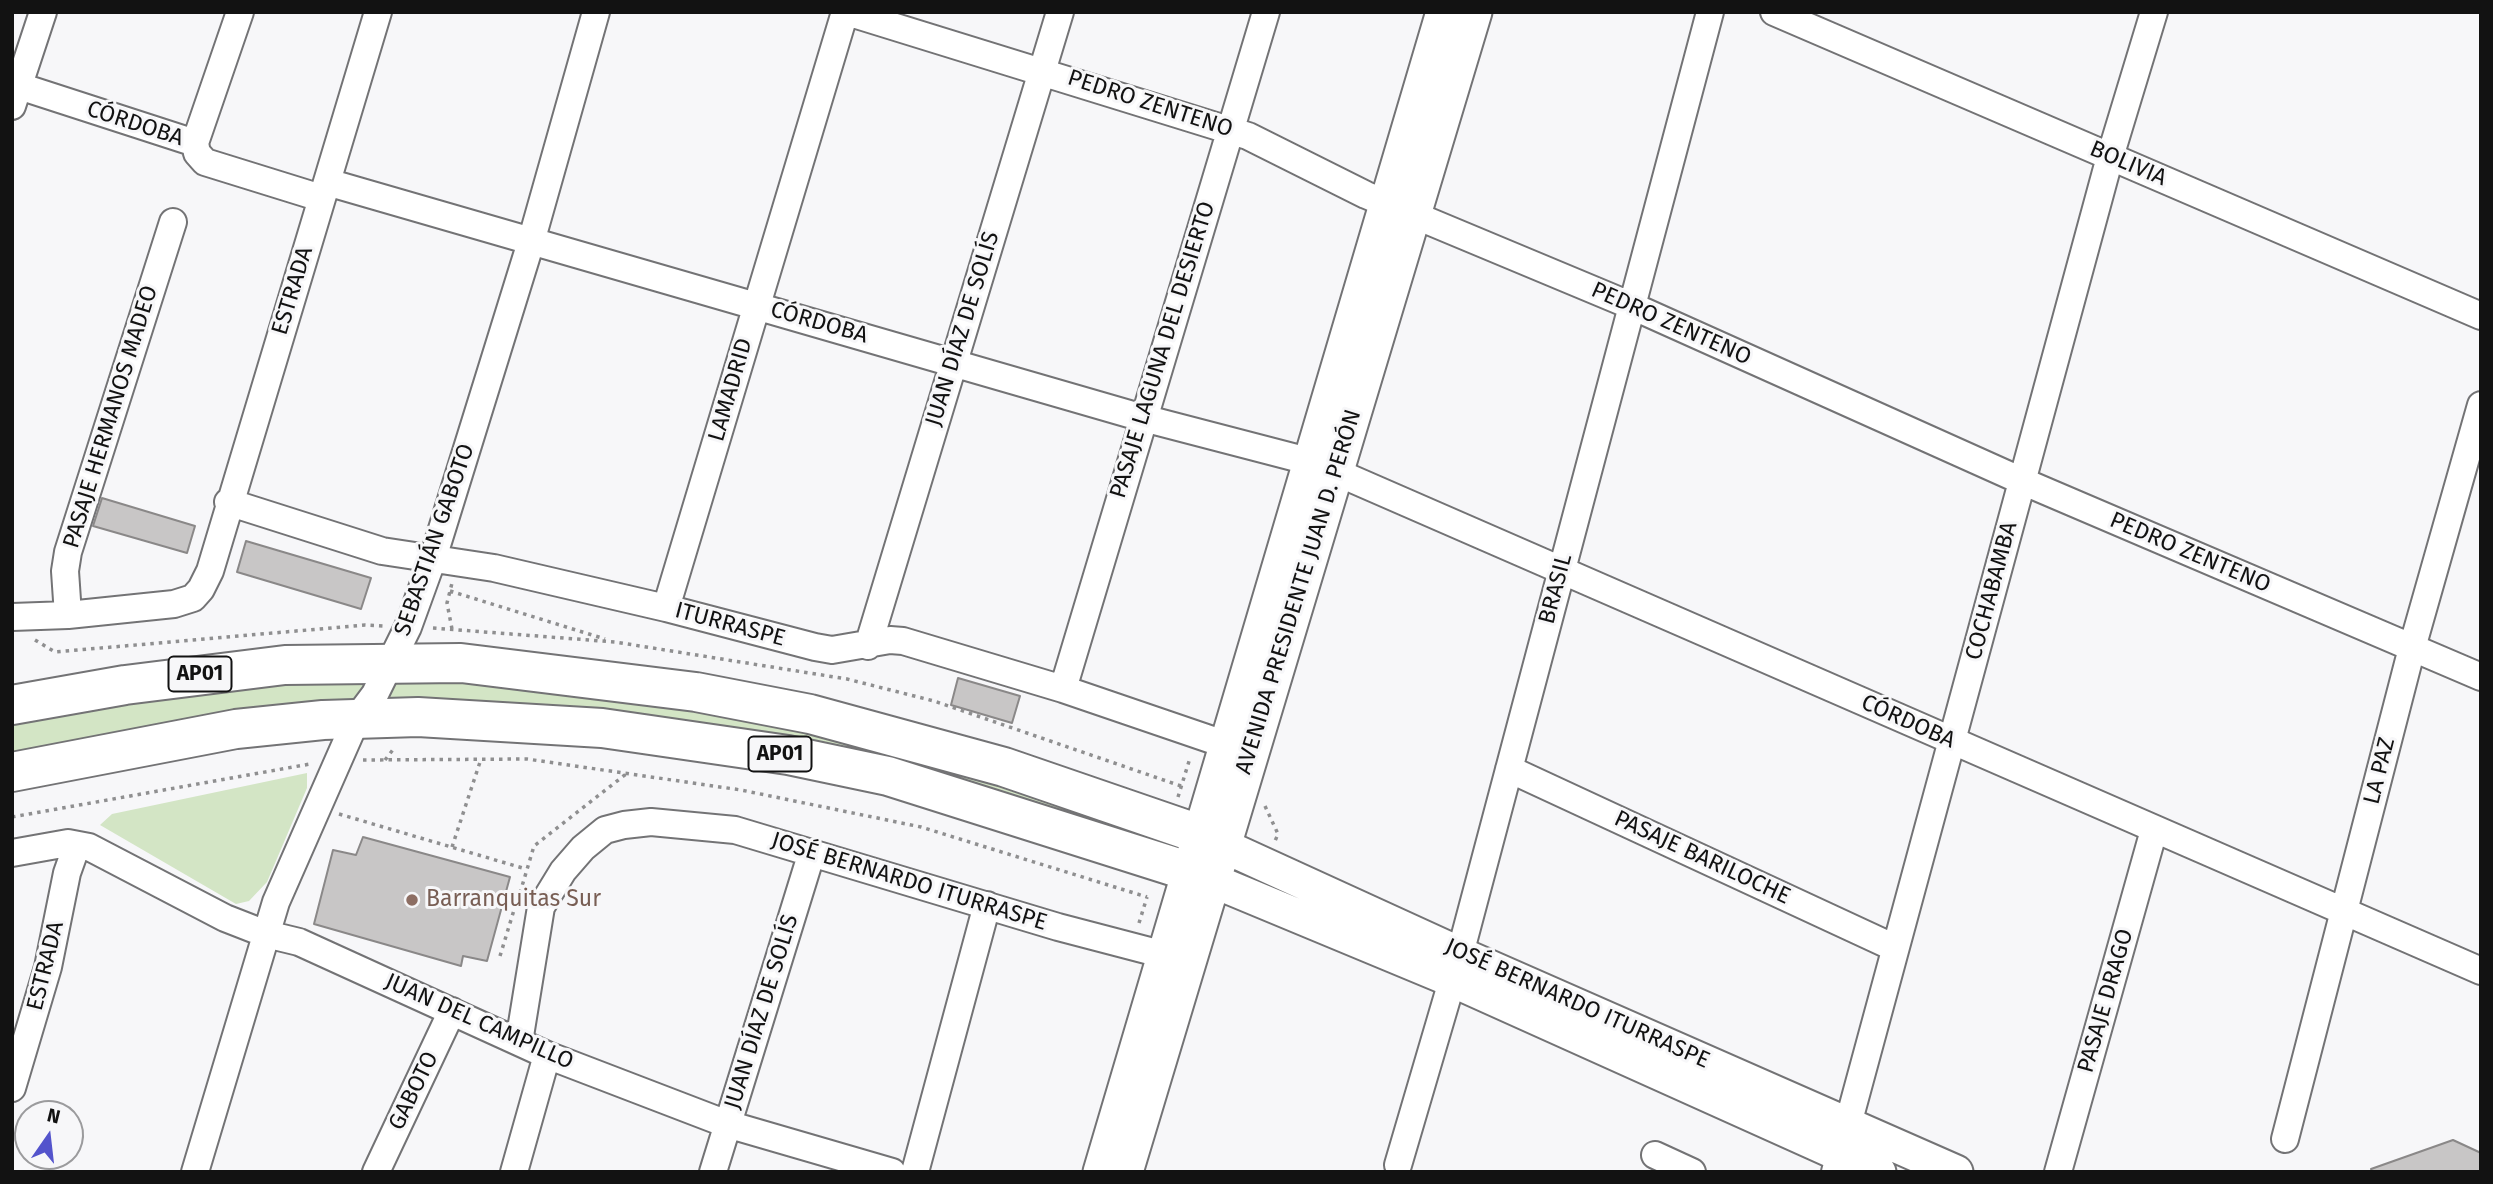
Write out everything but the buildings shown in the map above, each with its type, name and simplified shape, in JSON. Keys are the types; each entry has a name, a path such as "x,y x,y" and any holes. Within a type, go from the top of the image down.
{"highway":[{"name":"AP01","path":"12,705 207,673 285,665 461,663 696,692 810,714 1004,766 1197,834"},
{"name":"AP01","path":"12,772 236,729 357,718 418,717 602,728 788,755 888,776 1186,870"}],"main road":[{"name":"AVENIDA PRESIDENTE JUAN D. PERÓN","path":"1197,834 1238,789 1324,467 1400,208 1443,12"},
{"name":"AVENIDA PRESIDENTE JUAN D. PERÓN","path":"1400,208 1475,12"},
{"name":"AVENIDA PRESIDENTE JUAN D. PERÓN","path":"1100,1172 1165,955 1197,834 1212,741 1324,467"},
{"name":"JOSÉ BERNARDO ITURRASPE","path":"1197,834 1268,863 1457,967 1841,1149 1879,1172"},
{"name":"AVENIDA PRESIDENTE JUAN D. PERÓN","path":"1126,1172 1186,870"},
{"name":"JOSÉ BERNARDO ITURRASPE","path":"1186,870 1457,967"},
{"name":"JOSÉ BERNARDO ITURRASPE","path":"1841,1149 1956,1172"}],"street":[{"path":"15,96 43,12"},
{"path":"195,143 240,12"},
{"name":"ESTRADA","path":"68,615 174,604 193,598 201,589 210,571 228,502 377,12"},
{"name":"SEBASTIÁN GABOTO","path":"195,1172 276,902 357,718 375,694 446,561 596,12"},
{"name":"PEDRO ZENTENO","path":"846,12 1043,70 1229,130 1400,208 1632,306 2022,481 2481,677"},
{"name":"LAMADRID","path":"666,608 846,12"},
{"name":"JUAN DÍAZ DE SOLÍS","path":"868,646 1059,12"},
{"name":"PASAJE LAGUNA DEL DESIERTO","path":"1063,689 1266,12"},
{"name":"BRASIL","path":"1398,1165 1457,967 1710,12"},
{"name":"BOLIVIA","path":"1774,12 2481,316"},
{"name":"COCHABAMBA","path":"1841,1149 2110,157 2154,12"},
{"name":"CÓRDOBA","path":"15,96 195,143 197,153 205,162 531,242 953,361 1143,418 1324,467 2481,971"},
{"name":"PASAJE HERMANOS MADEO","path":"68,615 65,571 68,552 173,222"},
{"name":"LA PAZ","path":"2285,1139 2412,648 2481,405"},
{"name":"ITURRASPE","path":"228,502 382,551 446,561 666,608 815,647 832,650 868,646 890,640 903,642 1063,689 1212,741"},
{"path":"12,617 68,615"},
{"name":"PASAJE BARILOCHE","path":"1509,769 1895,948"},
{"name":"JOSÉ BERNARDO ITURRASPE","path":"519,1042 536,926 541,907 551,890 583,848 605,830 651,822 735,830 1165,955"},
{"name":"PASAJE DRAGO","path":"2058,1172 2154,830"},
{"path":"12,853 59,844 77,845"},
{"name":"ESTRADA","path":"12,1088 48,967 67,873 77,845"},
{"name":"JUAN DEL CAMPILLO","path":"77,845 102,853 226,918 266,934 299,942 547,1055 727,1124 892,1172"},
{"name":"JUAN DÍAZ DE SOLÍS","path":"713,1172 813,852"},
{"path":"915,1172 987,905"},
{"name":"GABOTO","path":"376,1172 452,1011"},
{"path":"513,1172 547,1055"},
{"path":"1656,1155 1692,1172"}],"path":[{"path":"446,561 450,591 447,603 452,629"},
{"path":"450,591 615,642"},
{"path":"1197,834 1212,741"},
{"path":"452,847 481,759"},
{"path":"12,817 338,760 527,759 741,790 921,827 1147,897"},
{"path":"1238,789 1262,798 1278,834 1268,863"},
{"path":"333,813 527,869"},
{"path":"1133,946 1147,897 1186,870"}],"green space":[{"path":"586,677 1170,823 1188,871 991,806 489,720 12,772 12,705 125,685"},
{"path":"307,773 307,788 267,882 249,901 236,904 100,825 112,814"}],"place":[{"name":"Barranquitas Sur","path":"412,900"}]}
